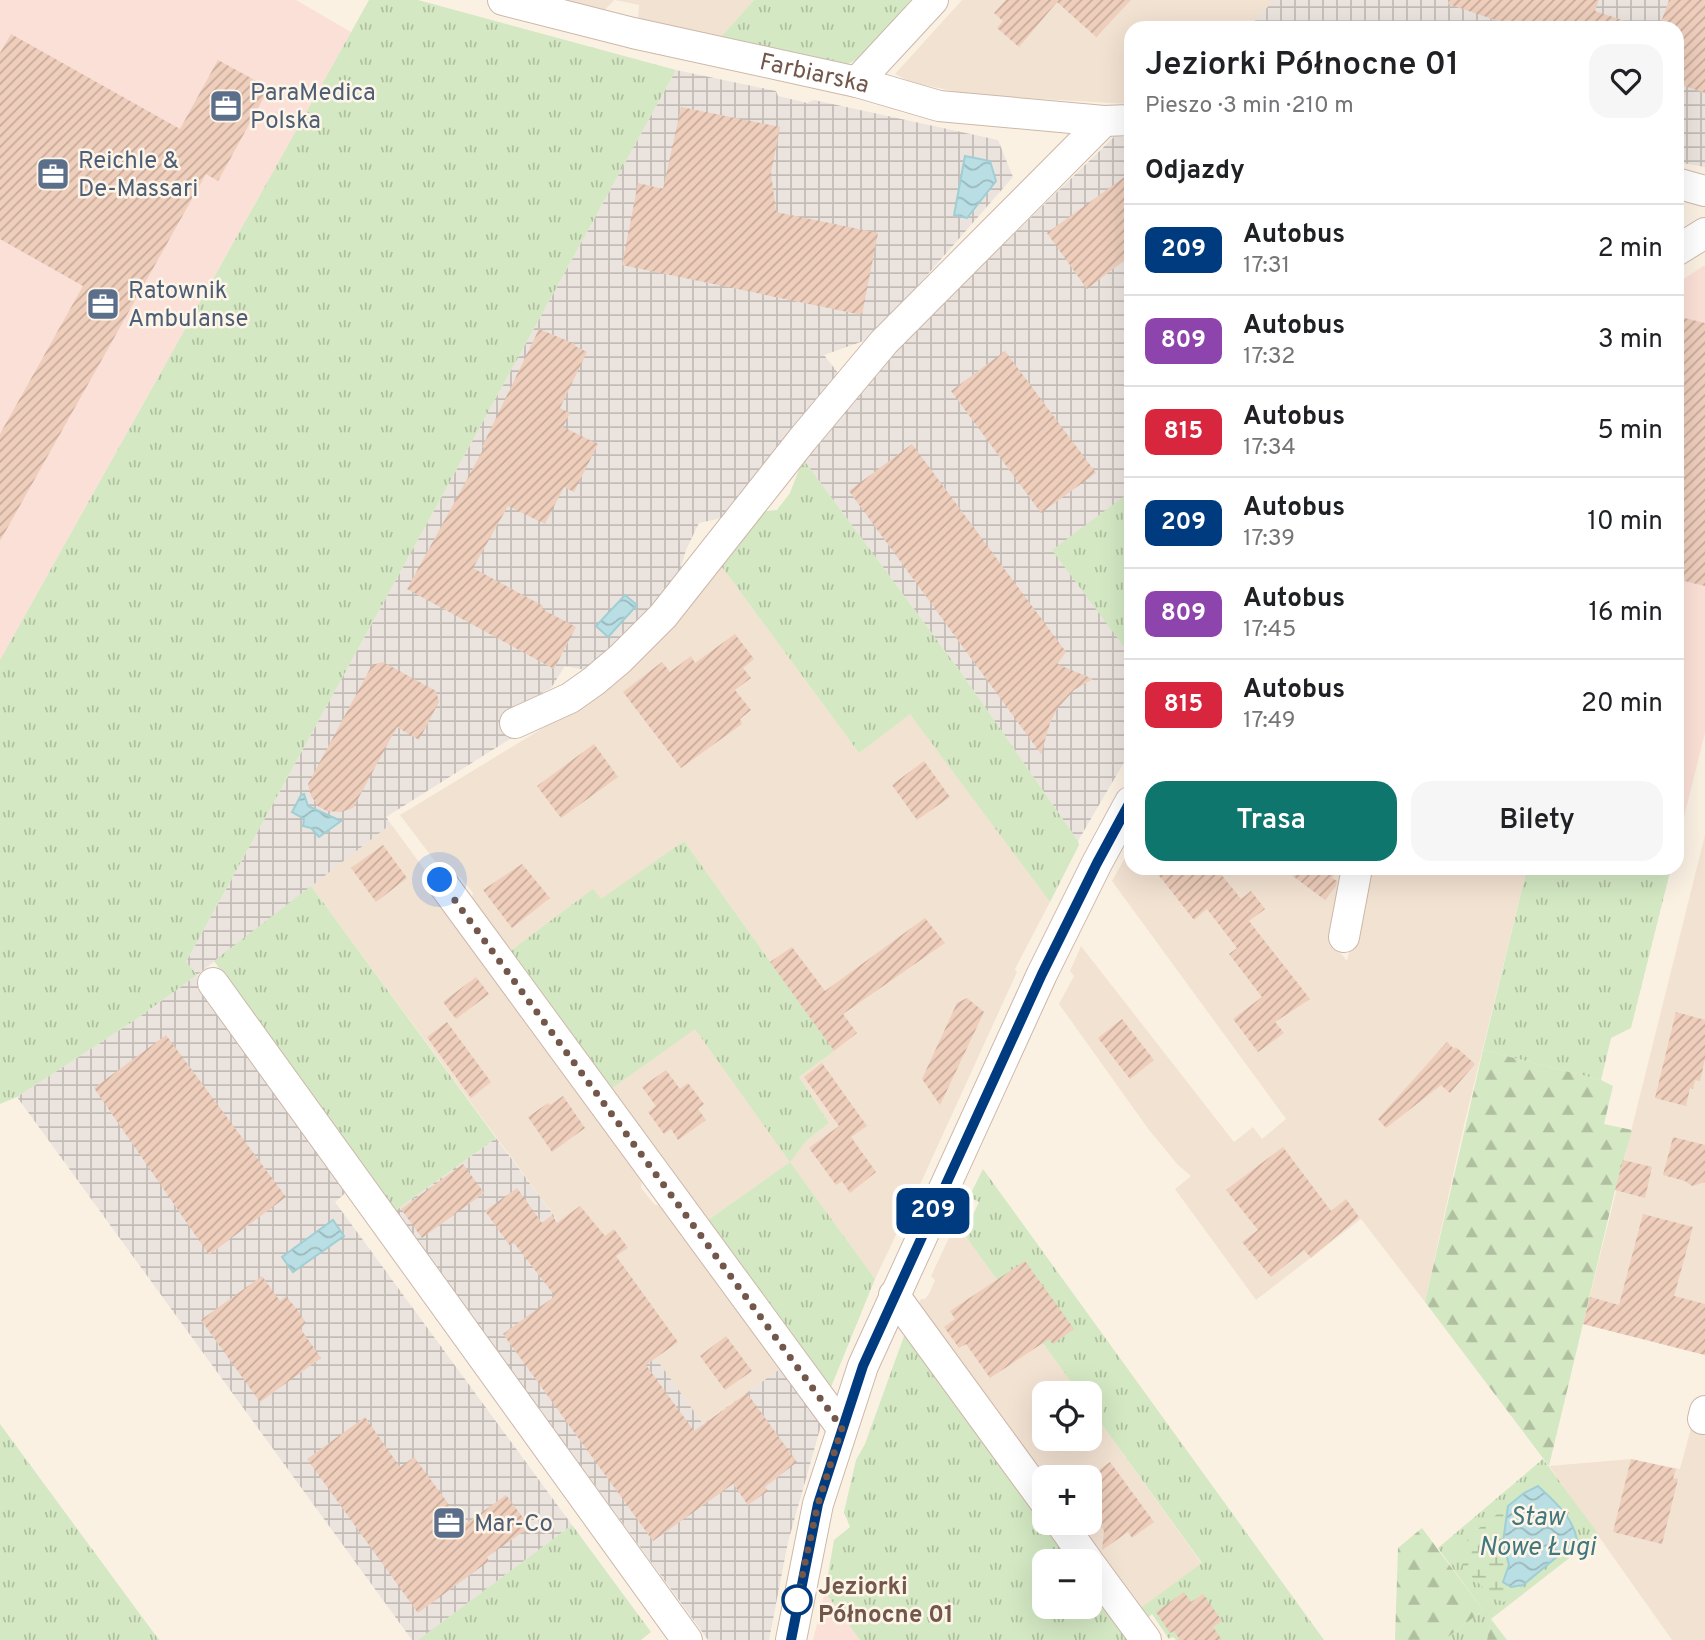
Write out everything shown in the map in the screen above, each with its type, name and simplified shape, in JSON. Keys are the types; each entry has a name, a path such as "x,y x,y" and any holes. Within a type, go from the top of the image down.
{"street":[{"name":"Farbiarska","path":"503,0 633,33 857,82 939,106 1117,120"},
{"path":"857,82 933,0"},
{"path":"515,723 570,698 594,681 663,616 802,440 884,342 1117,120"},
{"path":"1684,185 1705,191"},
{"path":"1684,246 1705,233"},
{"path":"791,1640 818,1504 863,1366 1042,974 1124,813"},
{"path":"1344,937 1356,875"},
{"path":"440,880 842,1428"},
{"path":"213,983 687,1640"},
{"path":"894,1295 1032,1484"},
{"path":"1102,1581 1146,1640"}],"shaded area":[{"path":"0,0 296,0 351,32 0,660"},
{"path":"549,0 614,0 602,13"},
{"path":"615,0 754,0 721,37 638,21 639,5"},
{"path":"962,0 1274,0 1254,21 1124,21 1124,104 971,95 911,82 895,74"},
{"path":"1274,0 1705,0 1705,167 1684,163 1684,21 1254,21"},
{"path":"676,70 776,91 778,96 807,103 814,100 998,140 1013,177 872,338 824,355 842,378 726,517 699,523 686,550 677,580 590,671 565,666 551,688 507,712 521,732 386,817 391,824 197,975 186,962"},
{"path":"1115,136 1124,137 1124,762 1078,841 962,674 803,459 900,344"},
{"path":"1705,265 1705,733 1684,817 1684,279"},
{"path":"719,563 859,753 910,713 1050,902 1015,969 1017,972 875,1279 790,1162 701,1225 630,1129 633,1117 623,1104 611,1103 604,1094 695,1028 790,1161 806,1141 829,1123 799,1077 834,1051 684,841 601,900 593,890 505,955 469,907 473,893 460,877 447,877 400,815 584,703"},
{"path":"391,824 644,1168 641,1188 655,1205 670,1203 758,1339 771,1343 787,1364 703,1424 595,1275 595,1271 311,886"},
{"path":"1705,835 1705,1355 1583,1324"},
{"path":"1124,860 1124,875 1346,875 1332,942 1347,961 1368,875 1525,875 1464,1125 1425,1302 1361,1219 1256,1300 1175,1189 1191,1176 1178,1165 1149,1130 1059,1004 1074,976 1070,971 1081,946 1234,1142 1253,1127 1262,1139 1286,1119 1112,881"},
{"path":"197,975 350,1189 335,1202 572,1525 418,1640 412,1640 17,1097 135,1020"},
{"path":"496,1138 595,1271 703,1424 787,1364 824,1415 788,1542 769,1640 708,1640 395,1211"},
{"path":"956,1223 1070,1381 1032,1381 1032,1451 1102,1451 1102,1425 1202,1564 1138,1610 1102,1562 1102,1549 1092,1549 1082,1535 1102,1535 1102,1465 1036,1465 916,1309 921,1299 925,1299 930,1292 935,1280 931,1276"},
{"path":"1694,1417 1705,1420 1705,1640 1672,1640 1549,1466 1631,1459 1680,1469"},
{"path":"825,1592 860,1640 813,1640"}],"green space":[{"path":"369,0 418,0 676,70 186,962 197,975 135,1020 17,1097 0,1104 0,660"},
{"path":"754,0 911,0 873,45 848,64 721,37"},
{"path":"803,459 962,674 1078,841 1079,845 1050,902 910,714 859,753 719,563 756,512 777,510 790,493"},
{"path":"1124,496 1124,647 1052,550"},
{"path":"684,841 834,1051 799,1077 829,1123 806,1141 790,1162 695,1029 604,1094 533,992 536,985 527,972 520,973 505,955 593,889 601,899"},
{"path":"1525,875 1669,875 1631,1028 1611,1038 1601,1080 1483,1050"},
{"path":"311,886 496,1138 395,1211 214,961"},
{"path":"1483,1050 1601,1080 1613,1086 1604,1124 1632,1130 1615,1190 1549,1466 1425,1302"},
{"path":"790,1162 875,1279 829,1392 701,1225"},
{"path":"983,1169 1324,1640 1176,1640 1173,1637 1169,1639 1152,1614 1144,1621 1138,1610 1202,1563 1102,1425 1102,1381 1070,1381 956,1223 960,1215 971,1219 979,1202 969,1197"},
{"path":"904,1336 922,1346 1032,1497 1032,1535 1059,1535 1069,1549 1032,1549 1032,1619 1102,1619 1102,1595 1135,1640 860,1640 825,1592 834,1540 850,1527 844,1512 856,1460 865,1444"},
{"path":"0,1424 159,1640 0,1640"},
{"path":"1543,1459 1599,1535 1491,1619 1487,1640 1444,1640 1483,1610 1438,1548"},
{"path":"1508,1506 1503,1542 1509,1564 1503,1582 1511,1587 1523,1585 1504,1602 1495,1599 1463,1568 1462,1550 1470,1535"},
{"path":"572,1525 651,1632 641,1640 418,1640"},
{"path":"1422,1528 1483,1610 1444,1640 1395,1640 1398,1548"},
{"path":"1491,1619 1507,1640 1487,1640"}],"water":[{"path":"965,156 990,161 996,181 967,218 954,215"},
{"path":"625,595 637,605 608,637 596,626"},
{"path":"304,794 308,806 341,821 319,837 311,828 303,826 304,819 292,812"},
{"path":"333,1220 344,1236 293,1272 282,1257"},
{"name":"Staw Nowe Ługi","path":"1538,1486 1567,1517 1577,1540 1523,1585 1511,1587 1503,1582 1509,1565 1503,1542 1508,1506"}],"building":[{"path":"1006,0 1131,0 1096,37 1057,2 1019,47 997,28 1003,21 994,13"},
{"path":"1449,0 1599,0 1595,11 1625,21 1498,21 1448,4"},
{"path":"1669,0 1705,0 1705,93 1684,86 1684,21 1662,21"},
{"path":"11,34 180,129 218,60 269,88 218,181 206,174 0,541 0,434 83,286 0,239 0,53"},
{"path":"681,107 780,127 771,173 776,212 878,233 862,315 622,265 638,183 663,189"},
{"path":"1124,177 1124,261 1087,289 1047,233"},
{"path":"1684,318 1705,323 1705,586 1684,581"},
{"path":"539,329 587,352 560,408 570,413 563,427 598,444 574,492 564,487 545,524 508,506 473,568 576,627 554,669 407,589 484,448 482,447"},
{"path":"1005,351 1096,473 1041,513 951,391"},
{"path":"912,444 1066,652 1057,664 1093,679 1074,690 1057,709 1041,754 849,491"},
{"path":"735,634 754,659 743,668 751,678 735,690 751,710 740,719 742,724 681,768 623,692 662,662 670,672 691,656 695,663"},
{"path":"383,662 436,691 439,702 419,740 397,727 353,808 341,812 327,811 319,807 311,796 308,784 372,665"},
{"path":"594,744 618,777 561,818 537,786"},
{"path":"924,761 950,797 917,820 892,785"},
{"path":"383,845 407,878 376,902 351,868"},
{"path":"522,864 550,898 512,928 483,890"},
{"path":"1159,875 1222,875 1241,899 1251,891 1265,909 1249,921 1310,999 1275,1022 1284,1033 1258,1052 1233,1019 1262,997 1229,954 1237,948 1207,909 1194,920"},
{"path":"1291,875 1334,875 1332,878 1337,881 1336,886 1325,900"},
{"path":"925,918 945,943 843,1014 857,1033 834,1051 770,962 792,947 825,991"},
{"path":"476,977 489,994 456,1019 443,1002"},
{"path":"967,998 984,1012 940,1105 922,1079 957,1003"},
{"path":"1676,1012 1705,1020 1705,1059 1700,1081 1695,1080 1693,1089 1690,1088 1686,1106 1655,1098"},
{"path":"1122,1019 1154,1060 1130,1079 1098,1038"},
{"path":"447,1022 491,1082 471,1098 427,1037"},
{"path":"166,1035 286,1197 209,1255 94,1088"},
{"path":"1447,1042 1475,1064 1450,1093 1441,1085 1386,1128 1378,1119"},
{"path":"822,1063 867,1126 851,1137 876,1172 850,1193 842,1181 836,1185 809,1148 839,1126 804,1077"},
{"path":"666,1070 680,1089 688,1083 704,1104 698,1109 706,1120 678,1140 671,1129 664,1134 648,1112 656,1106 642,1087"},
{"path":"563,1096 585,1128 552,1152 528,1117"},
{"path":"1673,1137 1705,1145 1705,1182 1692,1186 1685,1181 1663,1175"},
{"path":"1283,1147 1331,1211 1346,1199 1359,1217 1311,1258 1304,1250 1271,1277 1242,1242 1258,1230 1226,1190"},
{"path":"1623,1160 1652,1167 1645,1198 1615,1190"},
{"path":"463,1164 484,1193 422,1238 401,1209"},
{"path":"517,1188 542,1223 552,1215 557,1223 580,1206 605,1236 614,1229 628,1248 616,1256 678,1342 646,1365 694,1431 747,1393 797,1462 765,1487 768,1491 748,1505 733,1484 653,1541 503,1334 555,1296 514,1243 510,1246 485,1211"},
{"path":"1643,1214 1693,1227 1674,1296 1705,1304 1705,1355 1583,1324 1590,1297 1619,1305"},
{"path":"1025,1261 1074,1329 1053,1344 1049,1339 990,1378 966,1344 959,1348 944,1327 955,1319 950,1311"},
{"path":"262,1276 280,1301 286,1296 299,1312 306,1323 300,1328 321,1358 260,1402 201,1320"},
{"path":"726,1336 752,1371 725,1390 700,1356"},
{"path":"365,1417 400,1467 414,1457 464,1525 506,1495 530,1527 487,1557 489,1561 418,1613 307,1459"},
{"path":"1631,1459 1676,1469 1673,1478 1678,1479 1662,1544 1613,1532"},
{"path":"1110,1462 1154,1522 1132,1538 1128,1532 1102,1550 1104,1531 1102,1468"},
{"path":"1184,1592 1191,1602 1203,1594 1222,1621 1213,1627 1222,1640 1180,1640 1174,1631 1170,1633 1156,1612"}],"bus line":[{"name":"209","path":"791,1640 818,1504 863,1366 1042,974 1124,813"}],"place":[{"name":"ParaMedica Polska","path":"226,106"},
{"name":"Reichle & De-Massari","path":"53,174"},
{"name":"Ratownik Ambulanse","path":"103,304"},
{"name":"Mar-Co","path":"449,1523"},
{"name":"Jeziorki Północne 01","path":"797,1600"}],"route":[{"path":"440,880 842,1428 818,1504 797,1600"}]}
